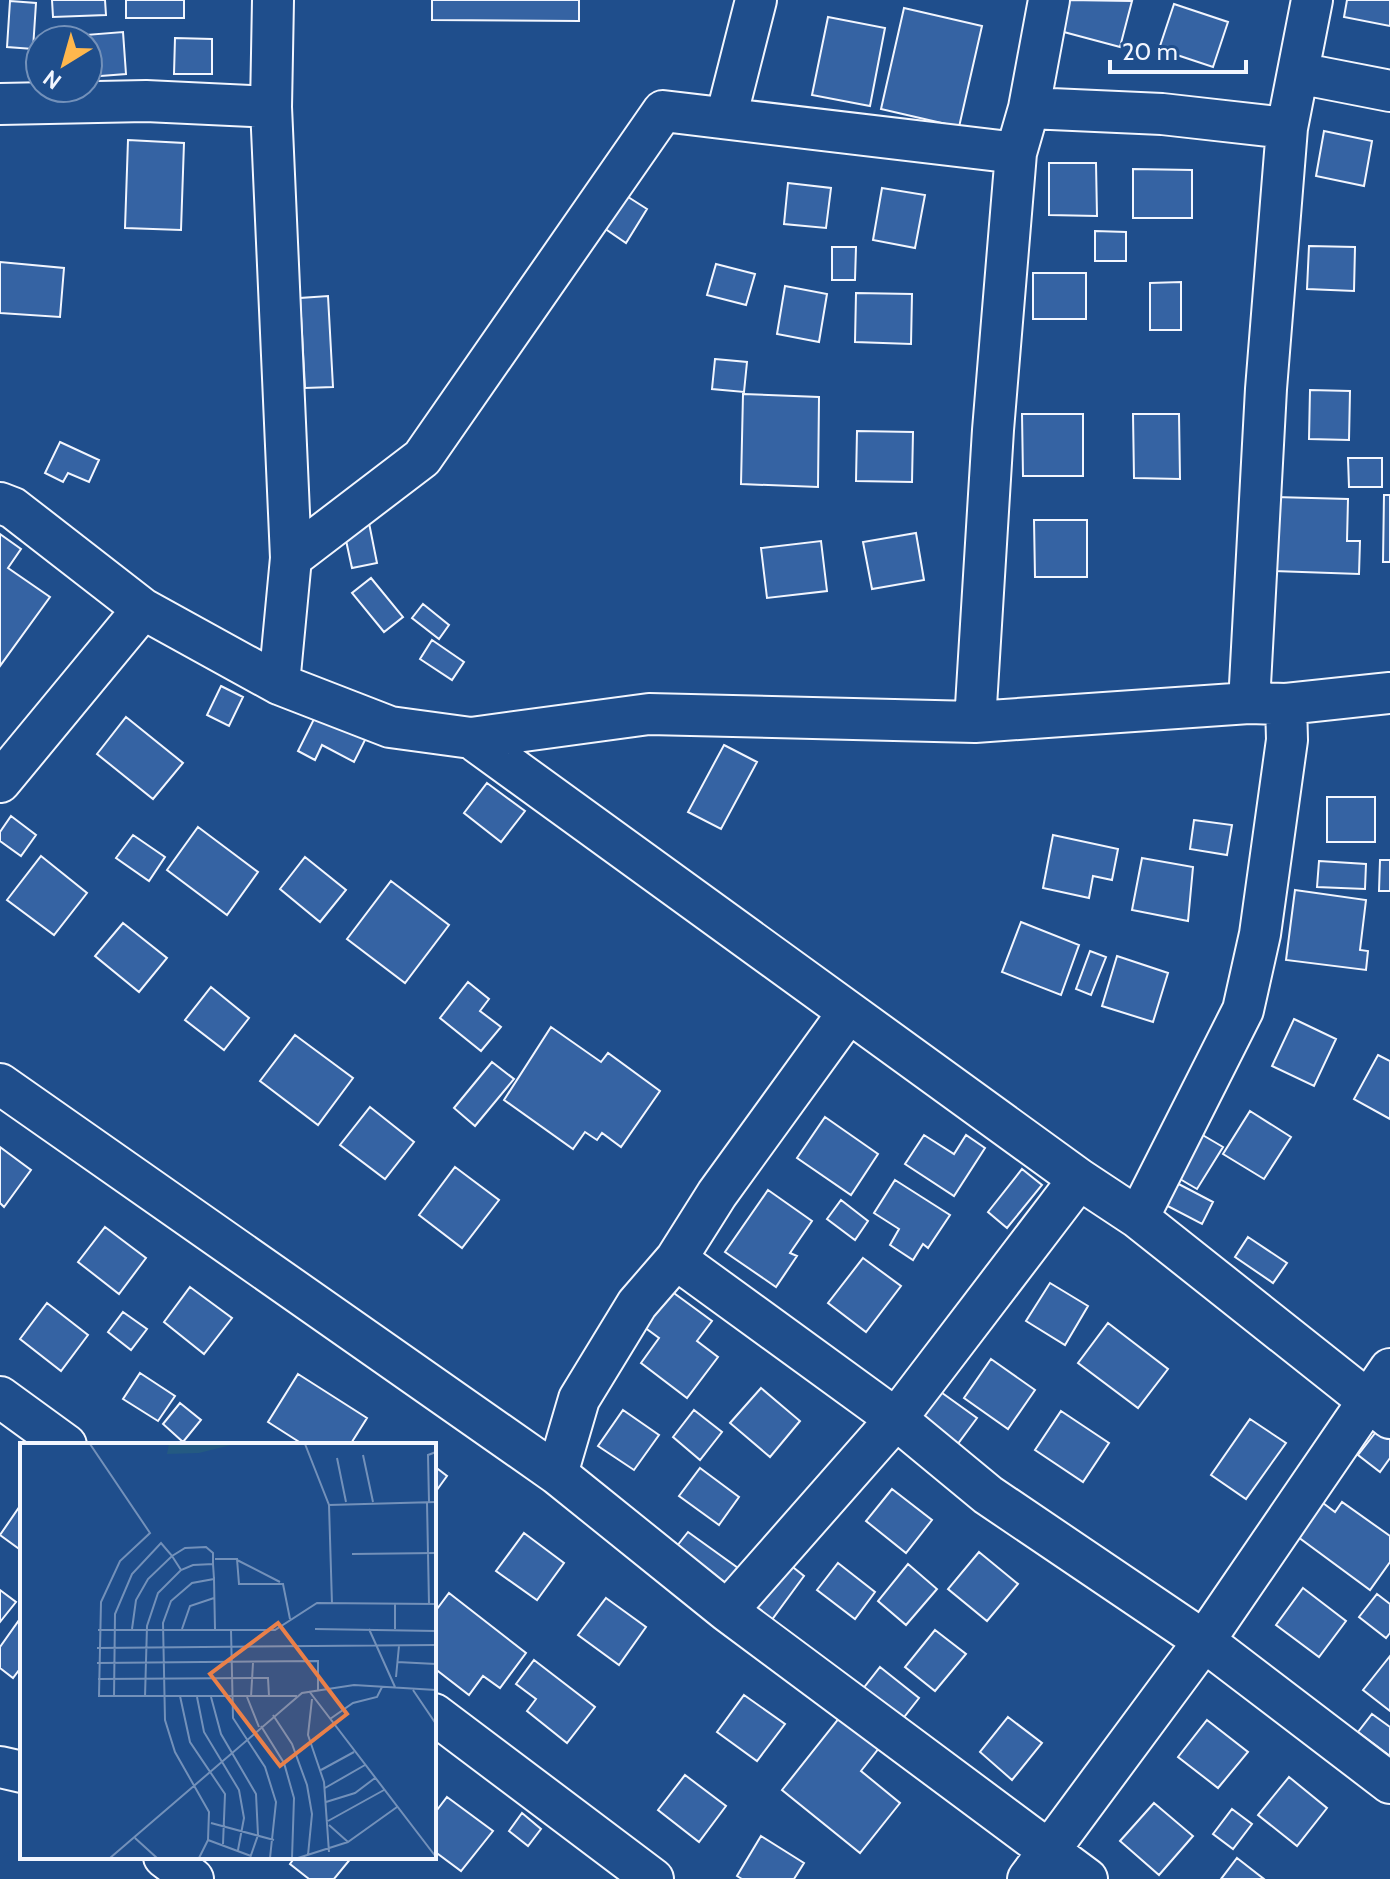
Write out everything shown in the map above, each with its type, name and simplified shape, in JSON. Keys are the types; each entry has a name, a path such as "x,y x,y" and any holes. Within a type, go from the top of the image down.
{"street":[{"path":"273,0 271,107 291,558 279,684"},
{"path":"726,118 756,0"},
{"path":"975,722 993,430 1016,153 1029,108 1049,0"},
{"path":"1138,1218 1243,1010 1260,934 1287,740 1268,704 1266,389 1287,128 1312,0"},
{"path":"1298,73 1390,91"},
{"path":"0,104 146,101 271,107"},
{"path":"1029,108 1162,114 1287,128"},
{"path":"291,558 422,458 663,111 1016,153"},
{"path":"0,503 13,508 143,609 279,684 390,727 471,738 649,714 975,722 1268,704 1390,693"},
{"path":"0,782 143,609"},
{"path":"471,738 848,1013 1138,1218 1379,1410"},
{"path":"557,1474 579,1399 637,1304 676,1259 717,1194 848,1013"},
{"path":"0,1084 557,1474 1038,1866 1087,1879"},
{"path":"727,1611 896,1419 1079,1179"},
{"path":"676,1259 896,1419 988,1495 1204,1641 1390,1783"},
{"path":"1038,1866 1379,1410 1390,1369"},
{"path":"0,1397 63,1443"},
{"path":"436,1716 653,1879"},
{"path":"0,1767 20,1772"},
{"path":"167,1859 193,1879"}],"building":[{"path":"52,0 105,0 106,15 53,17"},
{"path":"126,0 184,0 184,18 126,18"},
{"path":"432,0 579,0 579,21 432,20"},
{"path":"1067,0 1132,1 1120,47 1060,31"},
{"path":"1347,0 1390,0 1390,26 1344,17"},
{"path":"10,1 36,3 35,24 24,24 24,48 7,47"},
{"path":"1174,4 1228,22 1213,67 1159,49"},
{"path":"904,8 982,26 959,127 881,109"},
{"path":"828,17 885,28 870,106 812,95"},
{"path":"123,32 126,74 104,76 104,34"},
{"path":"175,38 212,39 212,74 174,74"},
{"path":"1324,131 1372,141 1364,186 1316,176"},
{"path":"128,140 184,143 181,230 125,228"},
{"path":"1049,163 1096,163 1097,216 1049,215"},
{"path":"1133,169 1192,170 1192,218 1133,218"},
{"path":"788,183 831,188 826,228 784,224"},
{"path":"882,188 925,195 915,248 873,240"},
{"path":"625,195 647,209 626,243 604,228"},
{"path":"1095,231 1126,232 1126,261 1095,261"},
{"path":"1309,246 1355,247 1354,291 1307,289"},
{"path":"832,247 856,247 855,280 832,280"},
{"path":"0,262 64,268 60,317 0,313"},
{"path":"716,264 755,274 746,305 707,295"},
{"path":"1033,273 1086,273 1086,319 1033,319"},
{"path":"1181,282 1181,330 1150,330 1150,283"},
{"path":"785,286 827,294 819,342 777,334"},
{"path":"856,293 912,294 911,344 855,342"},
{"path":"328,296 333,387 305,388 300,298"},
{"path":"715,359 747,362 744,392 712,389"},
{"path":"1310,390 1350,391 1349,440 1309,439"},
{"path":"743,394 819,397 818,487 741,484"},
{"path":"1022,414 1083,414 1083,476 1023,476"},
{"path":"1133,414 1179,414 1180,479 1134,478"},
{"path":"857,431 913,432 912,482 856,481"},
{"path":"60,442 99,460 89,482 68,473 63,482 45,473"},
{"path":"1348,458 1382,458 1382,487 1349,487"},
{"path":"1384,495 1390,495 1390,562 1383,562"},
{"path":"1275,497 1348,499 1347,541 1360,541 1359,574 1274,571"},
{"path":"368,518 377,563 352,568 342,522"},
{"path":"1034,520 1087,520 1087,577 1035,577"},
{"path":"916,533 924,580 872,589 863,542"},
{"path":"0,534 21,549 8,568 50,597 0,666"},
{"path":"821,541 827,591 767,598 761,548"},
{"path":"371,578 403,617 384,632 352,593"},
{"path":"423,604 449,625 439,639 412,618"},
{"path":"432,640 464,662 452,680 420,659"},
{"path":"221,686 243,697 229,726 207,715"},
{"path":"325,697 374,722 354,762 322,745 315,760 298,751"},
{"path":"126,717 183,763 153,799 97,754"},
{"path":"724,745 757,762 721,829 688,812"},
{"path":"487,783 525,811 501,842 464,813"},
{"path":"1327,797 1375,797 1375,842 1327,842"},
{"path":"11,816 36,835 21,856 0,841 0,832"},
{"path":"1194,820 1232,825 1227,855 1190,849"},
{"path":"198,827 258,872 227,915 167,870"},
{"path":"133,835 165,857 149,881 116,858"},
{"path":"1053,835 1118,849 1112,880 1093,876 1089,898 1043,888"},
{"path":"41,856 87,893 54,935 7,900"},
{"path":"305,857 346,890 320,922 280,889"},
{"path":"1142,858 1193,867 1188,921 1132,910"},
{"path":"1380,860 1390,860 1390,891 1379,891"},
{"path":"1319,861 1366,864 1365,889 1317,887"},
{"path":"391,881 449,925 405,983 347,939"},
{"path":"1295,890 1366,900 1360,950 1368,951 1366,970 1286,960"},
{"path":"1021,922 1079,945 1061,995 1002,972"},
{"path":"123,923 167,958 139,992 95,956"},
{"path":"1090,951 1106,957 1091,995 1076,989"},
{"path":"1117,956 1168,973 1153,1022 1102,1006"},
{"path":"468,982 489,999 480,1011 501,1027 481,1051 440,1018"},
{"path":"211,987 249,1018 224,1050 185,1020"},
{"path":"1294,1019 1336,1039 1314,1086 1272,1066"},
{"path":"551,1027 601,1062 608,1053 660,1091 621,1147 602,1133 597,1140 585,1132 573,1149 504,1100"},
{"path":"295,1035 353,1078 318,1125 260,1081"},
{"path":"1378,1055 1390,1061 1390,1119 1354,1099"},
{"path":"492,1062 514,1079 475,1126 454,1108"},
{"path":"370,1107 414,1142 385,1179 340,1145"},
{"path":"1250,1111 1291,1137 1264,1179 1223,1154"},
{"path":"825,1117 878,1154 851,1195 797,1158"},
{"path":"1194,1130 1223,1147 1197,1189 1168,1172"},
{"path":"924,1135 954,1154 966,1135 985,1148 954,1196 905,1164"},
{"path":"0,1147 31,1170 4,1207 0,1203"},
{"path":"455,1167 499,1200 462,1248 419,1215"},
{"path":"1022,1169 1042,1185 1007,1228 988,1212"},
{"path":"895,1180 950,1215 928,1248 923,1244 913,1260 890,1245 899,1229 874,1213"},
{"path":"1171,1180 1213,1202 1202,1224 1160,1202"},
{"path":"768,1190 812,1221 790,1253 797,1256 776,1287 725,1252"},
{"path":"841,1200 868,1221 855,1240 827,1219"},
{"path":"105,1227 146,1258 119,1294 78,1262"},
{"path":"1248,1237 1287,1263 1273,1283 1235,1257"},
{"path":"863,1258 901,1286 866,1332 828,1303"},
{"path":"1050,1283 1088,1306 1065,1345 1026,1321"},
{"path":"190,1287 232,1318 204,1354 164,1322"},
{"path":"667,1288 712,1321 697,1341 718,1357 687,1398 641,1363 659,1338 640,1324"},
{"path":"47,1303 88,1335 61,1371 20,1339"},
{"path":"123,1312 147,1329 131,1350 108,1332"},
{"path":"1108,1323 1168,1369 1138,1408 1078,1363"},
{"path":"991,1359 1035,1390 1008,1429 964,1398"},
{"path":"140,1373 175,1396 158,1421 123,1399"},
{"path":"298,1374 367,1418 351,1443 301,1443 268,1422"},
{"path":"761,1388 800,1421 770,1457 730,1423"},
{"path":"938,1390 977,1418 954,1449 916,1421"},
{"path":"180,1403 201,1420 183,1442 163,1424"},
{"path":"623,1410 659,1435 634,1470 598,1446"},
{"path":"694,1410 722,1432 700,1460 673,1437"},
{"path":"1061,1411 1109,1443 1083,1482 1035,1450"},
{"path":"1250,1419 1286,1443 1246,1499 1211,1475"},
{"path":"1379,1428 1390,1437 1390,1458 1380,1472 1358,1455"},
{"path":"436,1468 447,1476 436,1491"},
{"path":"700,1468 739,1497 719,1525 679,1496"},
{"path":"892,1489 932,1520 906,1553 866,1521"},
{"path":"1319,1500 1335,1512 1342,1502 1390,1536 1390,1562 1370,1590 1294,1534"},
{"path":"20,1506 20,1550 0,1535"},
{"path":"688,1532 738,1568 723,1588 673,1551"},
{"path":"524,1533 564,1563 537,1600 496,1571"},
{"path":"979,1552 1018,1584 987,1621 948,1589"},
{"path":"784,1560 804,1576 768,1625 747,1609"},
{"path":"838,1563 875,1592 855,1619 817,1590"},
{"path":"908,1564 937,1589 906,1625 878,1601"},
{"path":"1303,1588 1346,1621 1319,1657 1276,1625"},
{"path":"0,1590 16,1602 0,1622"},
{"path":"449,1593 526,1653 500,1688 483,1676 469,1695 436,1670 436,1610"},
{"path":"1377,1594 1390,1604 1390,1633 1386,1638 1359,1617"},
{"path":"606,1598 646,1627 619,1665 578,1635"},
{"path":"20,1619 20,1669 13,1678 0,1668 0,1647"},
{"path":"935,1630 966,1654 935,1691 905,1667"},
{"path":"1390,1656 1390,1711 1363,1690"},
{"path":"534,1660 595,1707 567,1743 527,1711 536,1699 516,1684"},
{"path":"880,1667 919,1698 901,1721 862,1690"},
{"path":"744,1695 785,1724 757,1761 717,1732"},
{"path":"844,1712 883,1743 861,1771 900,1803 860,1853 782,1790"},
{"path":"1372,1714 1390,1727 1390,1756 1358,1732"},
{"path":"1008,1717 1042,1743 1012,1780 980,1752"},
{"path":"1207,1720 1248,1752 1218,1788 1178,1757"},
{"path":"685,1775 726,1806 699,1842 658,1810"},
{"path":"1289,1777 1327,1808 1297,1846 1258,1815"},
{"path":"447,1797 493,1831 461,1871 436,1852 436,1811"},
{"path":"1154,1803 1193,1836 1159,1875 1120,1841"},
{"path":"1232,1809 1252,1824 1233,1849 1213,1834"},
{"path":"522,1813 541,1829 528,1846 509,1831"},
{"path":"761,1836 804,1863 794,1879 742,1879 737,1876"},
{"path":"1237,1858 1264,1879 1221,1879"},
{"path":"294,1859 350,1859 334,1879 309,1879 290,1864"}]}
